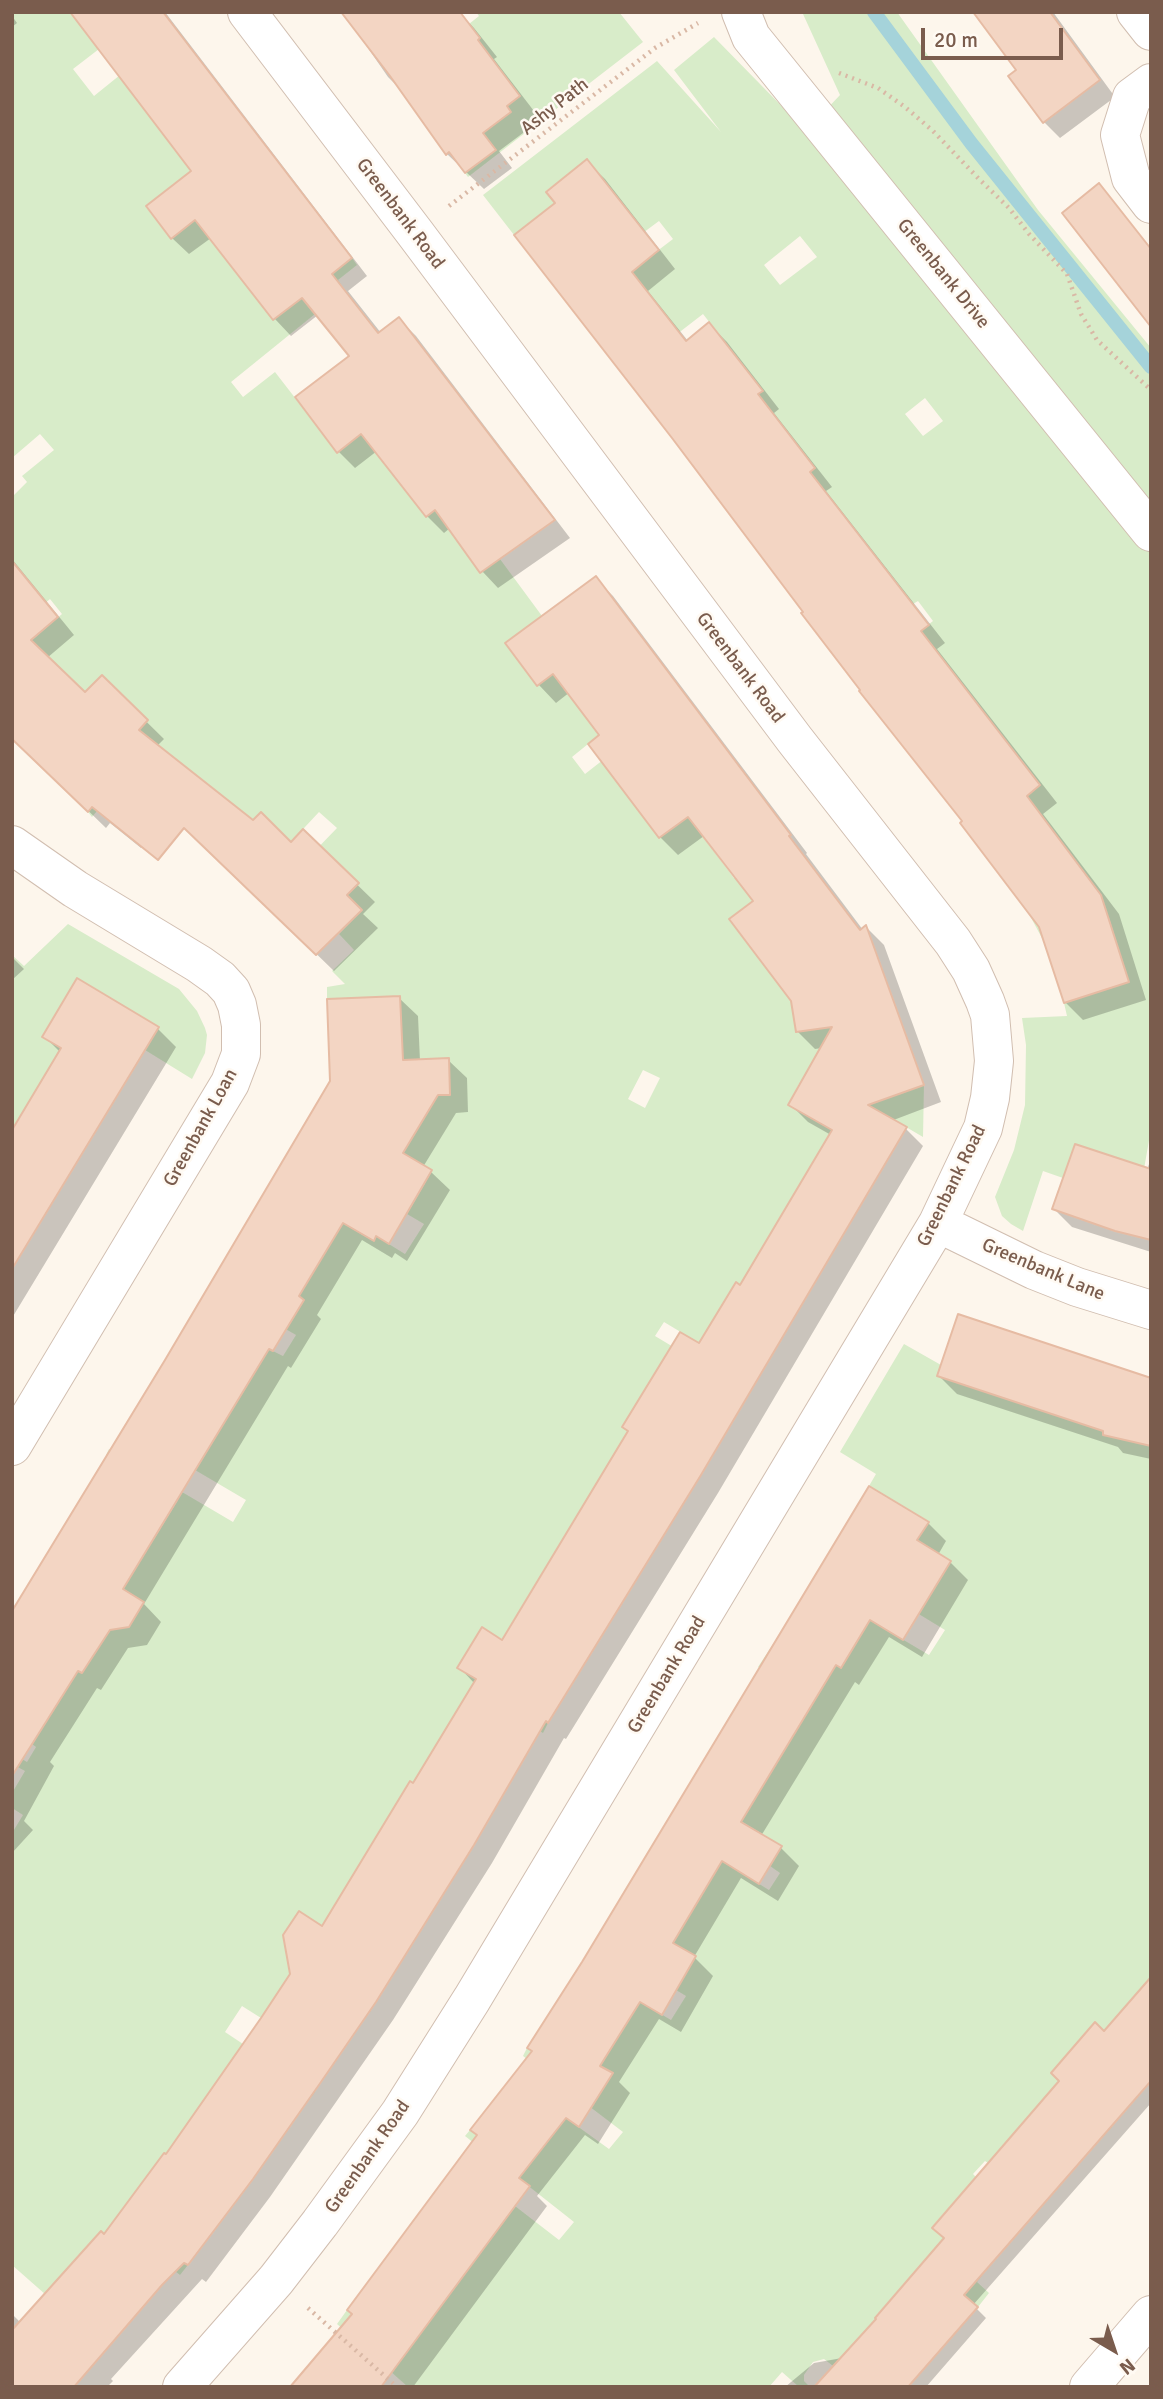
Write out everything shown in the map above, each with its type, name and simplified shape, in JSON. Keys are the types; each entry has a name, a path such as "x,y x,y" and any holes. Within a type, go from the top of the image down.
{"street":[{"name":"Greenbank Road","path":"182,2387 276,2280 363,2166 433,2063 938,1223 978,1141 990,1098 994,1061 990,1015 971,970 953,942 786,729 247,12"},
{"path":"1136,12 1151,31"},
{"name":"Greenbank Drive","path":"724,15 751,37 780,72 1151,532"},
{"path":"1141,90 1120,135 1131,178 1151,204"},
{"name":"Greenbank Loan","path":"12,845 75,889 200,964 220,979 231,991 237,1004 241,1025 241,1054 230,1083 12,1446"},
{"name":"Greenbank Lane","path":"938,1223 1034,1270 1087,1291 1151,1310"},
{"path":"1089,2387 1151,2315"}],"path":[{"name":"Ashy Path","path":"415,233 654,48 724,15"},
{"path":"780,72 807,50 837,73 878,88 933,131 1009,208 1029,234 1067,274 1085,323 1109,352 1151,390"},
{"path":"276,2280 397,2387"}],"green space":[{"path":"12,12 71,12 99,49 73,69 94,96 177,29 249,126 146,207 171,239 216,204 265,214 219,250 270,316 294,304 352,258 357,265 338,280 342,286 313,310 315,314 231,382 243,397 275,372 337,452 442,372 456,392 377,454 426,517 450,499 488,487 443,521 480,572 500,559 542,616 505,643 537,686 626,617 609,727 572,757 585,774 686,695 693,704 636,747 644,818 659,838 746,774 751,781 694,825 734,878 758,859 771,876 802,853 808,860 729,919 771,974 824,954 859,928 860,930 835,948 790,991 796,1032 836,1027 864,1106 924,1085 923,1137 906,1127 799,1084 788,1105 832,1130 759,1253 794,1317 736,1282 702,1339 723,1352 622,1427 646,1442 566,1534 502,1639 482,1628 457,1668 548,1723 543,1733 507,1711 484,1825 410,1781 360,1864 434,1910 428,1919 398,1900 345,1889 322,1926 304,1915 295,1917 283,1935 376,2002 370,2012 306,1970 261,2018 242,2006 225,2032 315,2092 309,2100 280,2080 253,2179 119,2215 188,2265 180,2275 146,2249 135,2261 101,2231 52,2286 96,2339 12,2265 12,1833 23,1815 12,1808 12,1793 25,1771 12,1764 12,1753 27,1762 36,1747 32,1744 73,1678 102,1624 111,1630 129,1627 144,1603 52,1546 57,1539 128,1581 178,1500 106,1455 109,1449 233,1522 246,1500 195,1470 159,1370 165,1360 198,1379 269,1349 283,1356 296,1335 282,1327 304,1300 299,1296 337,1233 266,1190 271,1181 373,1241 376,1236 405,1254 424,1224 407,1214 432,1171 317,1102 324,1091 371,1098 450,1094 449,1058 403,1060 400,996 327,999 327,987 345,984 332,971 354,950 339,934 362,910 347,895 358,883 308,858 337,828 319,812 291,842 261,812 240,833 149,762 104,817 97,811 92,817 88,812 112,788 118,752 148,720 102,675 72,706 53,661 37,646 24,659 17,653 62,614 50,599 16,628 12,596 30,582 12,561 12,497 27,482 22,476 54,450 40,434 12,458","holes":["643,1070 660,1078 645,1108 628,1099","664,1322 684,1334 675,1348 655,1336"]},
{"path":"476,12 619,12 643,42 468,177 465,173 496,150 483,133 511,112 507,106 520,96 502,73 443,68 480,38 469,24 479,16"},
{"path":"897,12 1038,210 1151,348 1151,1129 1144,1169 1075,1144 1063,1178 1043,1171 1023,1231 1002,1216 995,1197 1014,1150 1025,1105 1026,1045 1022,1018 1067,1016 1064,1003 1129,982 1109,918 1043,940 1029,914 1084,872 1044,819 1004,813 1040,784 1020,758 1005,770 969,724 984,712 929,642 854,682 933,621 918,601 913,604 887,570 845,602 776,498 815,468 751,399 762,390 703,314 624,375 631,271 673,239 659,221 628,244 587,160 546,191 555,203 514,235 483,195 657,61 721,132 674,70 714,37 806,131 840,95 803,14","holes":["800,236 817,257 780,285 764,265","925,398 943,421 923,436 905,414"]},
{"path":"68,924 179,989 197,1011 205,1028 205,1053 192,1079 145,1050 158,1027 77,979 42,1036 90,1066 81,1082 114,1102 108,1111 46,1074 12,1130 12,955 24,966"},
{"path":"904,1344 941,1365 937,1376 1067,1419 1118,1370 1103,1435 1151,1446 1151,1977 1129,2002 1148,2018 1123,2047 1095,2023 1060,2082 1112,2127 1098,2142 1045,2097 988,2163 985,2161 973,2174 976,2177 932,2227 984,2273 977,2282 989,2293 978,2307 924,2261 875,2317 895,2335 848,2350 833,2366 824,2359 813,2362 804,2375 804,2381 810,2387 799,2387 782,2372 769,2387 408,2387 337,2324 347,2310 406,2353 447,2298 389,2254 414,2220 473,2263 515,2206 559,2240 574,2222 465,2136 470,2130 523,2171 566,2118 609,2149 623,2132 523,2056 527,2048 600,2093 612,2073 600,2066 623,2029 563,1992 575,1972 580,1966 671,2020 686,1996 676,1990 695,1956 648,1928 659,1911 624,1891 629,1883 688,1918 722,1861 769,1890 780,1873 770,1866 782,1846 741,1821 814,1701 758,1667 781,1632 841,1668 870,1620 929,1655 945,1630 861,1579 887,1582 925,1604 951,1561 917,1540 928,1521 869,1486 876,1474 840,1452"}],"building":[{"path":"70,12 163,12 352,258 332,274 378,333 399,317 555,520 480,573 435,510 426,517 361,434 337,453 295,397 349,356 302,298 273,320 195,220 171,239 146,206 191,171"},
{"path":"341,12 460,12 520,96 507,106 511,112 483,133 496,150 465,173 449,152 446,155"},
{"path":"973,12 1050,12 1100,80 1043,123 1008,76 1016,70"},
{"path":"587,159 659,250 632,272 686,341 709,322 763,391 758,394 815,468 810,472 929,625 921,631 1040,785 1027,796 1101,895 1129,982 1064,1003 1039,927 960,823 962,821 859,691 672,438 514,235 555,203 546,192"},
{"path":"1099,183 1151,249 1151,327 1062,213"},
{"path":"12,561 58,617 31,640 85,692 102,675 148,720 139,730 253,820 261,812 291,842 303,829 359,883 347,895 362,910 316,955 184,828 158,860 92,807 88,812 12,739"},
{"path":"596,576 860,930 866,925 924,1085 868,1105 907,1127 701,1475 548,1723 546,1721 474,1845 376,2002 321,2082 188,2265 184,2263 162,2285 74,2387 12,2387 12,2330 101,2231 104,2234 164,2153 166,2154 261,2018 290,1974 283,1935 299,1911 322,1926 476,1679 457,1668 482,1627 502,1640 628,1431 622,1427 680,1332 699,1343 736,1282 740,1285 832,1130 788,1105 832,1027 796,1032 791,1001 729,919 753,901 688,817 659,838 588,744 599,735 553,674 537,686 505,643"},
{"path":"77,978 159,1027 12,1269 12,1130 61,1048 42,1037"},
{"path":"400,996 403,1060 449,1058 450,1095 438,1095 403,1153 432,1170 389,1244 376,1236 374,1241 343,1223 299,1296 304,1300 273,1351 269,1349 123,1589 144,1602 129,1627 110,1630 82,1673 78,1671 12,1776 12,1611 330,1081 327,999"},
{"path":"1075,1144 1151,1169 1151,1240 1115,1231 1052,1209"},
{"path":"958,1314 1151,1378 1151,1446 1103,1435 1103,1431 937,1376"},
{"path":"869,1486 929,1522 917,1540 951,1561 903,1640 870,1620 841,1668 836,1665 741,1822 782,1846 759,1884 722,1861 673,1943 696,1956 662,2015 640,2002 600,2066 613,2073 579,2127 566,2118 519,2178 530,2186 381,2387 290,2387 352,2314 347,2310 477,2135 470,2130 532,2051 527,2048 582,1962"},
{"path":"1151,1977 1151,2081 964,2295 978,2307 908,2387 814,2387 944,2238 932,2228 1059,2081 1051,2073 1095,2022 1104,2031"}],"waterway":[{"path":"874,12 971,143 1151,367"}]}
